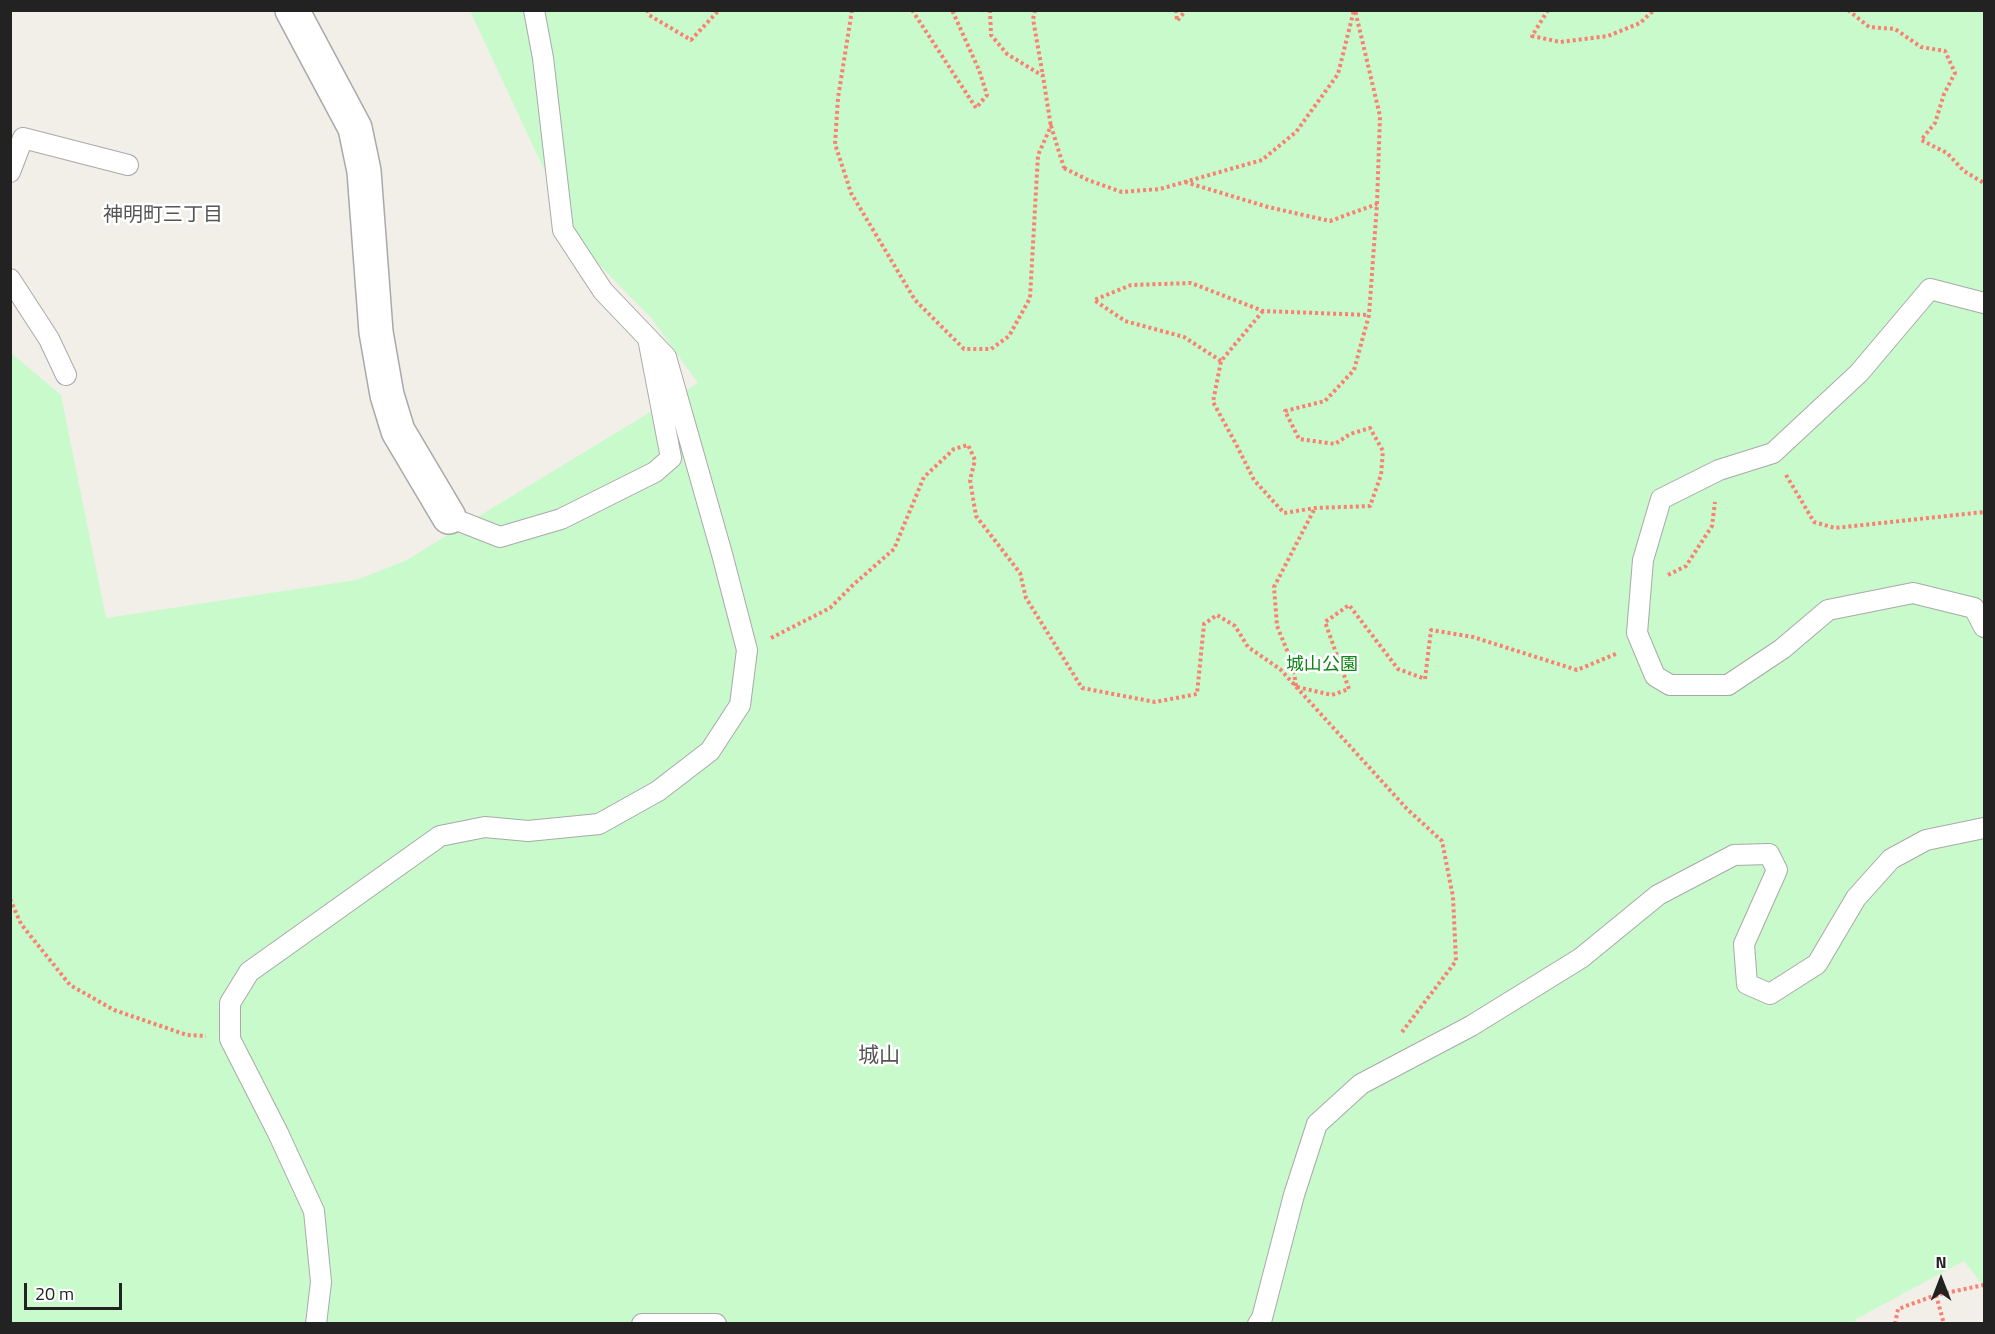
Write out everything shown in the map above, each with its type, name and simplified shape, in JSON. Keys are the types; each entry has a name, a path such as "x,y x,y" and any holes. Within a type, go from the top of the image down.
{"street":[{"path":"292,10 355,128 364,171 376,332 387,395 398,431 449,517"}],"lane":[{"path":"316,1323 321,1282 314,1211 278,1133 230,1039 230,1003 249,972 440,836 485,827 528,831 598,825 658,791 710,751 741,705 747,650 666,357 603,291 563,230 543,58 534,10"},
{"path":"10,172 23,138 128,165"},
{"path":"10,279 49,339 66,375"},
{"path":"1984,303 1930,289 1859,373 1773,453 1719,470 1661,499 1643,560 1637,633 1655,676 1670,685 1728,685 1782,649 1828,610 1913,593 1974,608 1984,627"},
{"path":"449,517 500,537 561,519 655,472 671,458 648,338"},
{"path":"1258,1323 1262,1318 1294,1195 1317,1124 1361,1084 1471,1026 1571,964 1658,895 1734,855 1768,854 1777,870 1744,944 1747,984 1770,994 1817,964 1856,898 1891,859 1926,840 1984,828"},
{"path":"642,1323 716,1323"}],"path":[{"path":"647,10 649,15 691,40 719,10"},
{"path":"852,10 838,98 835,144 851,193 915,300 964,349 991,349 1009,336 1030,298 1038,155 1051,126 1064,168"},
{"path":"912,10 976,108 987,95 979,70 952,10"},
{"path":"990,10 991,35 1007,54 1043,76"},
{"path":"1035,10 1033,19 1049,120 1064,168 1088,180 1122,192 1160,189 1262,160 1296,132 1338,74 1355,10"},
{"path":"1176,10 1177,21 1185,10"},
{"path":"1263,311 1221,362 1213,402 1254,480 1284,513 1315,508 1370,506 1381,474 1383,451 1370,428 1350,434 1335,444 1299,439 1285,411 1325,401 1354,370 1369,315 1377,204 1380,116 1355,10"},
{"path":"1548,10 1532,36 1560,42 1608,36 1640,23 1654,10"},
{"path":"1848,10 1869,27 1895,29 1921,47 1945,51 1955,73 1944,94 1935,123 1922,140 1947,153 1964,171 1984,183"},
{"path":"1185,182 1268,207 1330,221 1377,204"},
{"path":"1221,362 1184,337 1125,321 1094,300 1131,285 1191,283 1263,311 1369,315"},
{"path":"747,650 830,608 894,549 924,477 954,449 968,445 975,460 970,480 976,516 1020,573 1026,598 1082,688 1155,702 1197,693 1204,624 1217,615 1235,626 1248,647 1280,669 1407,809 1442,841 1453,897 1456,961 1395,1040"},
{"path":"1773,453 1814,522 1835,528 1984,512"},
{"path":"1641,588 1686,566 1712,526 1719,470"},
{"path":"1296,686 1293,665 1277,626 1274,587 1315,508"},
{"path":"1296,686 1332,695 1349,689 1326,622 1349,605 1398,669 1425,679 1431,630 1473,637 1577,670 1642,642"},
{"path":"10,899 21,924 70,985 114,1010 187,1035 230,1039"},
{"path":"1894,1323 1898,1309 1936,1295 1984,1285"},
{"path":"1936,1295 1944,1323"}],"green space":[{"name":"城山公園","path":"470,11 1984,11 1984,1287 1964,1261 1856,1319 1855,1324 11,1323 10,352 61,395 106,618 356,580 405,561 698,383 652,319 579,244"}],"district":[{"name":"神明町三丁目","path":"163,216"},
{"name":"城山","path":"879,1057"}]}
